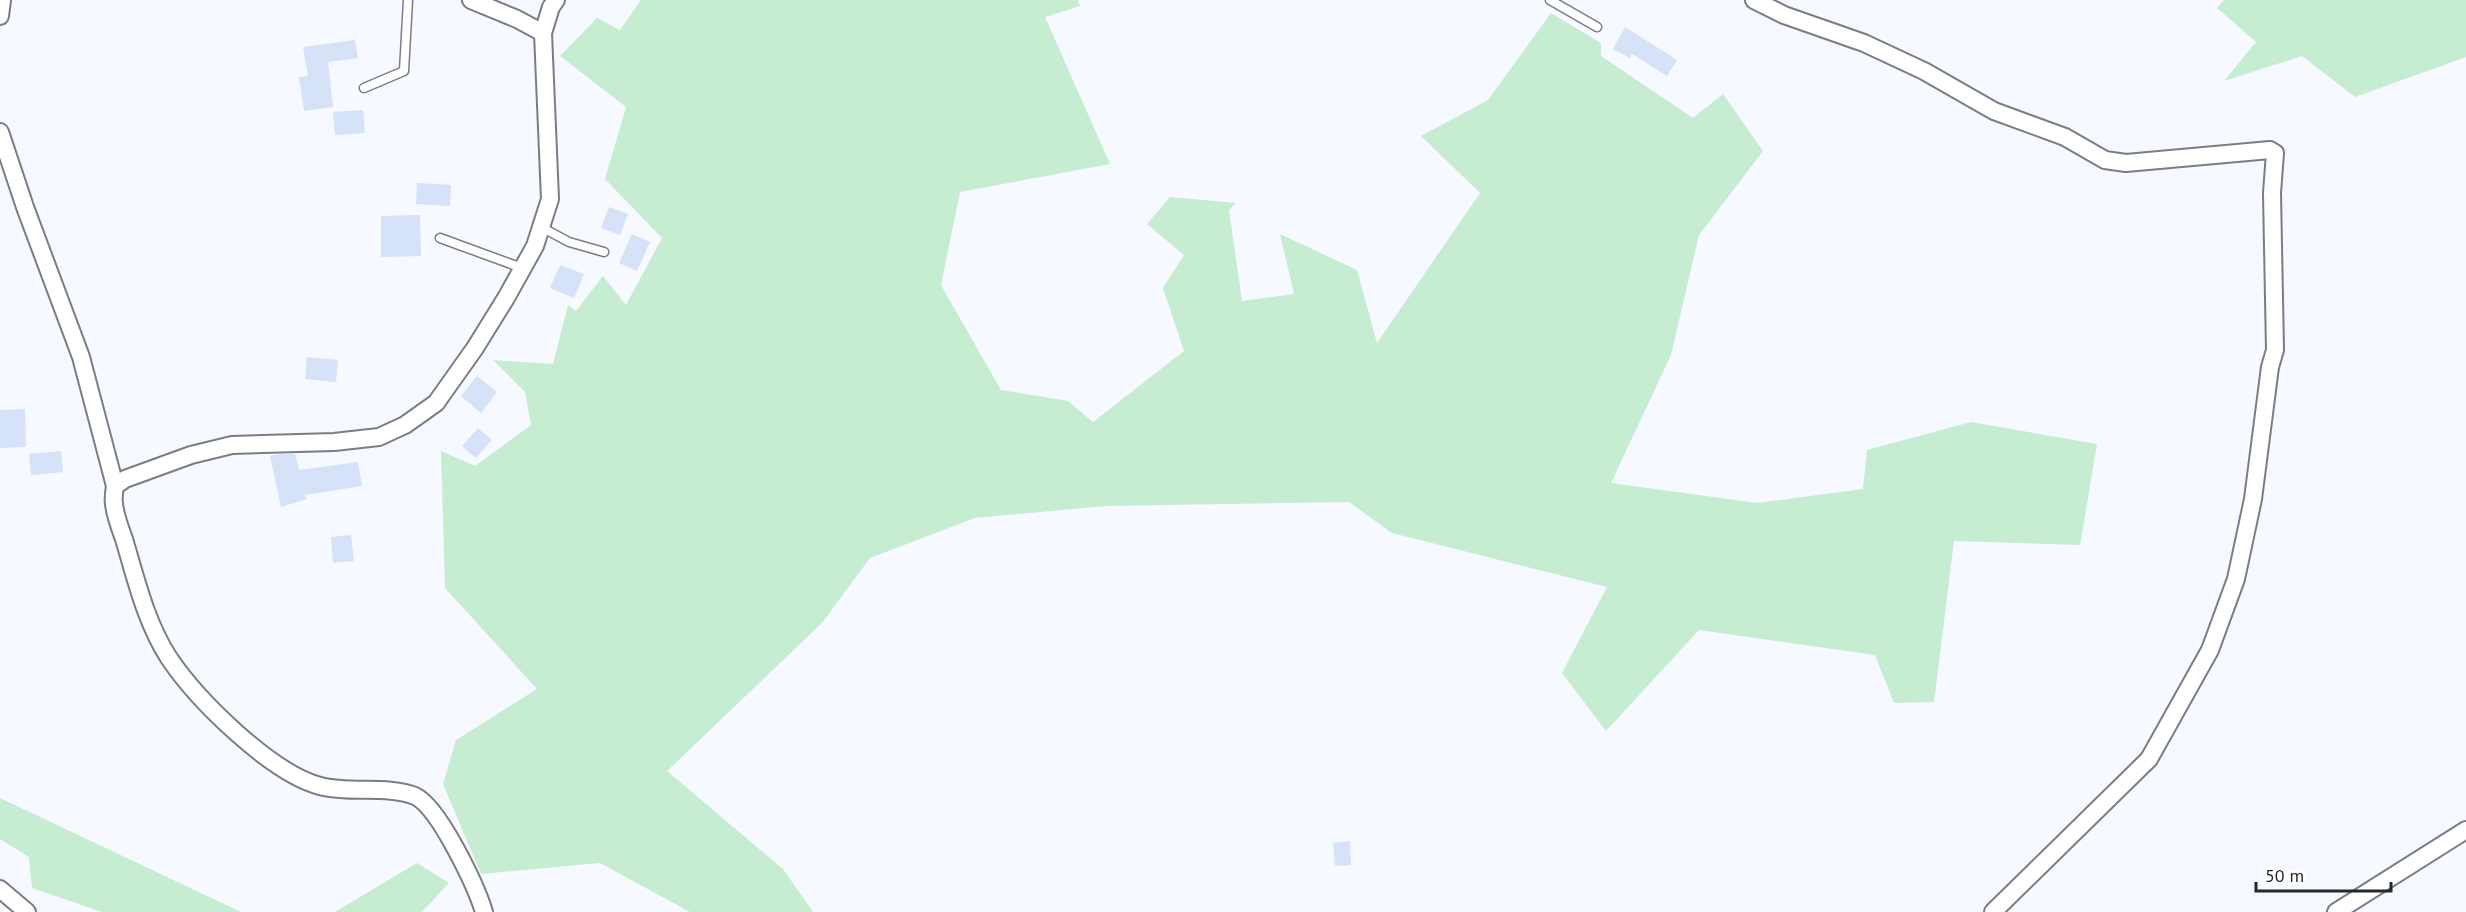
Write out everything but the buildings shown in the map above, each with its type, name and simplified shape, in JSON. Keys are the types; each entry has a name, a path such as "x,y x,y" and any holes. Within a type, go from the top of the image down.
{"street":[{"path":"0,16 2,0"},
{"path":"471,0 517,19 543,33"},
{"path":"1754,0 1784,15 1864,43 1924,71 1994,111 2065,137 2105,160 2126,163 2228,152 2270,150 2275,153 2272,193 2275,350 2270,367 2253,499 2236,579 2210,650 2149,759 1993,912"},
{"path":"517,19 554,4"},
{"path":"115,486 125,479 191,455 232,446 334,442 379,437 405,425 436,403 475,348 535,246 541,227 549,199 543,33 554,4"},
{"path":"0,132 25,207 81,357 115,486 114,505 147,614 168,657 224,722 274,761 301,778 320,786 387,791 415,796 428,806 469,874 484,912"},
{"path":"2336,912 2466,830"},
{"path":"0,889 27,912"}],"lane":[{"path":"364,88 404,70 408,0"},
{"path":"1550,0 1597,27"},
{"path":"541,227 569,242 604,252"},
{"path":"440,238 522,268"}],"green space":[{"path":"641,0 1078,0 1080,6 1045,17 1110,164 960,192 941,285 1001,390 1068,401 1093,422 1184,351 1163,288 1184,255 1147,224 1170,197 1236,203 1229,210 1242,301 1294,294 1280,234 1357,270 1377,343 1480,193 1421,136 1488,100 1551,13 1601,43 1601,56 1693,118 1723,94 1763,151 1699,235 1671,355 1611,483 1757,503 1863,489 1867,450 1971,422 2097,444 2080,545 1954,541 1934,702 1894,703 1875,655 1699,630 1606,731 1562,673 1607,587 1392,533 1349,502 1105,506 975,518 870,558 822,623 667,771 783,869 813,912 690,912 600,863 481,874 443,784 456,740 537,689 445,588 441,451 475,466 531,425 525,392 493,360 553,364 568,305 576,311 603,276 626,305 662,238 605,179 626,107 560,56 597,18 620,30"},
{"path":"2224,0 2466,0 2466,57 2355,97 2302,56 2224,81 2256,42 2217,8"},
{"path":"0,798 241,912 102,912 32,888 29,857 0,839"},
{"path":"417,863 449,883 422,912 335,912"}]}
